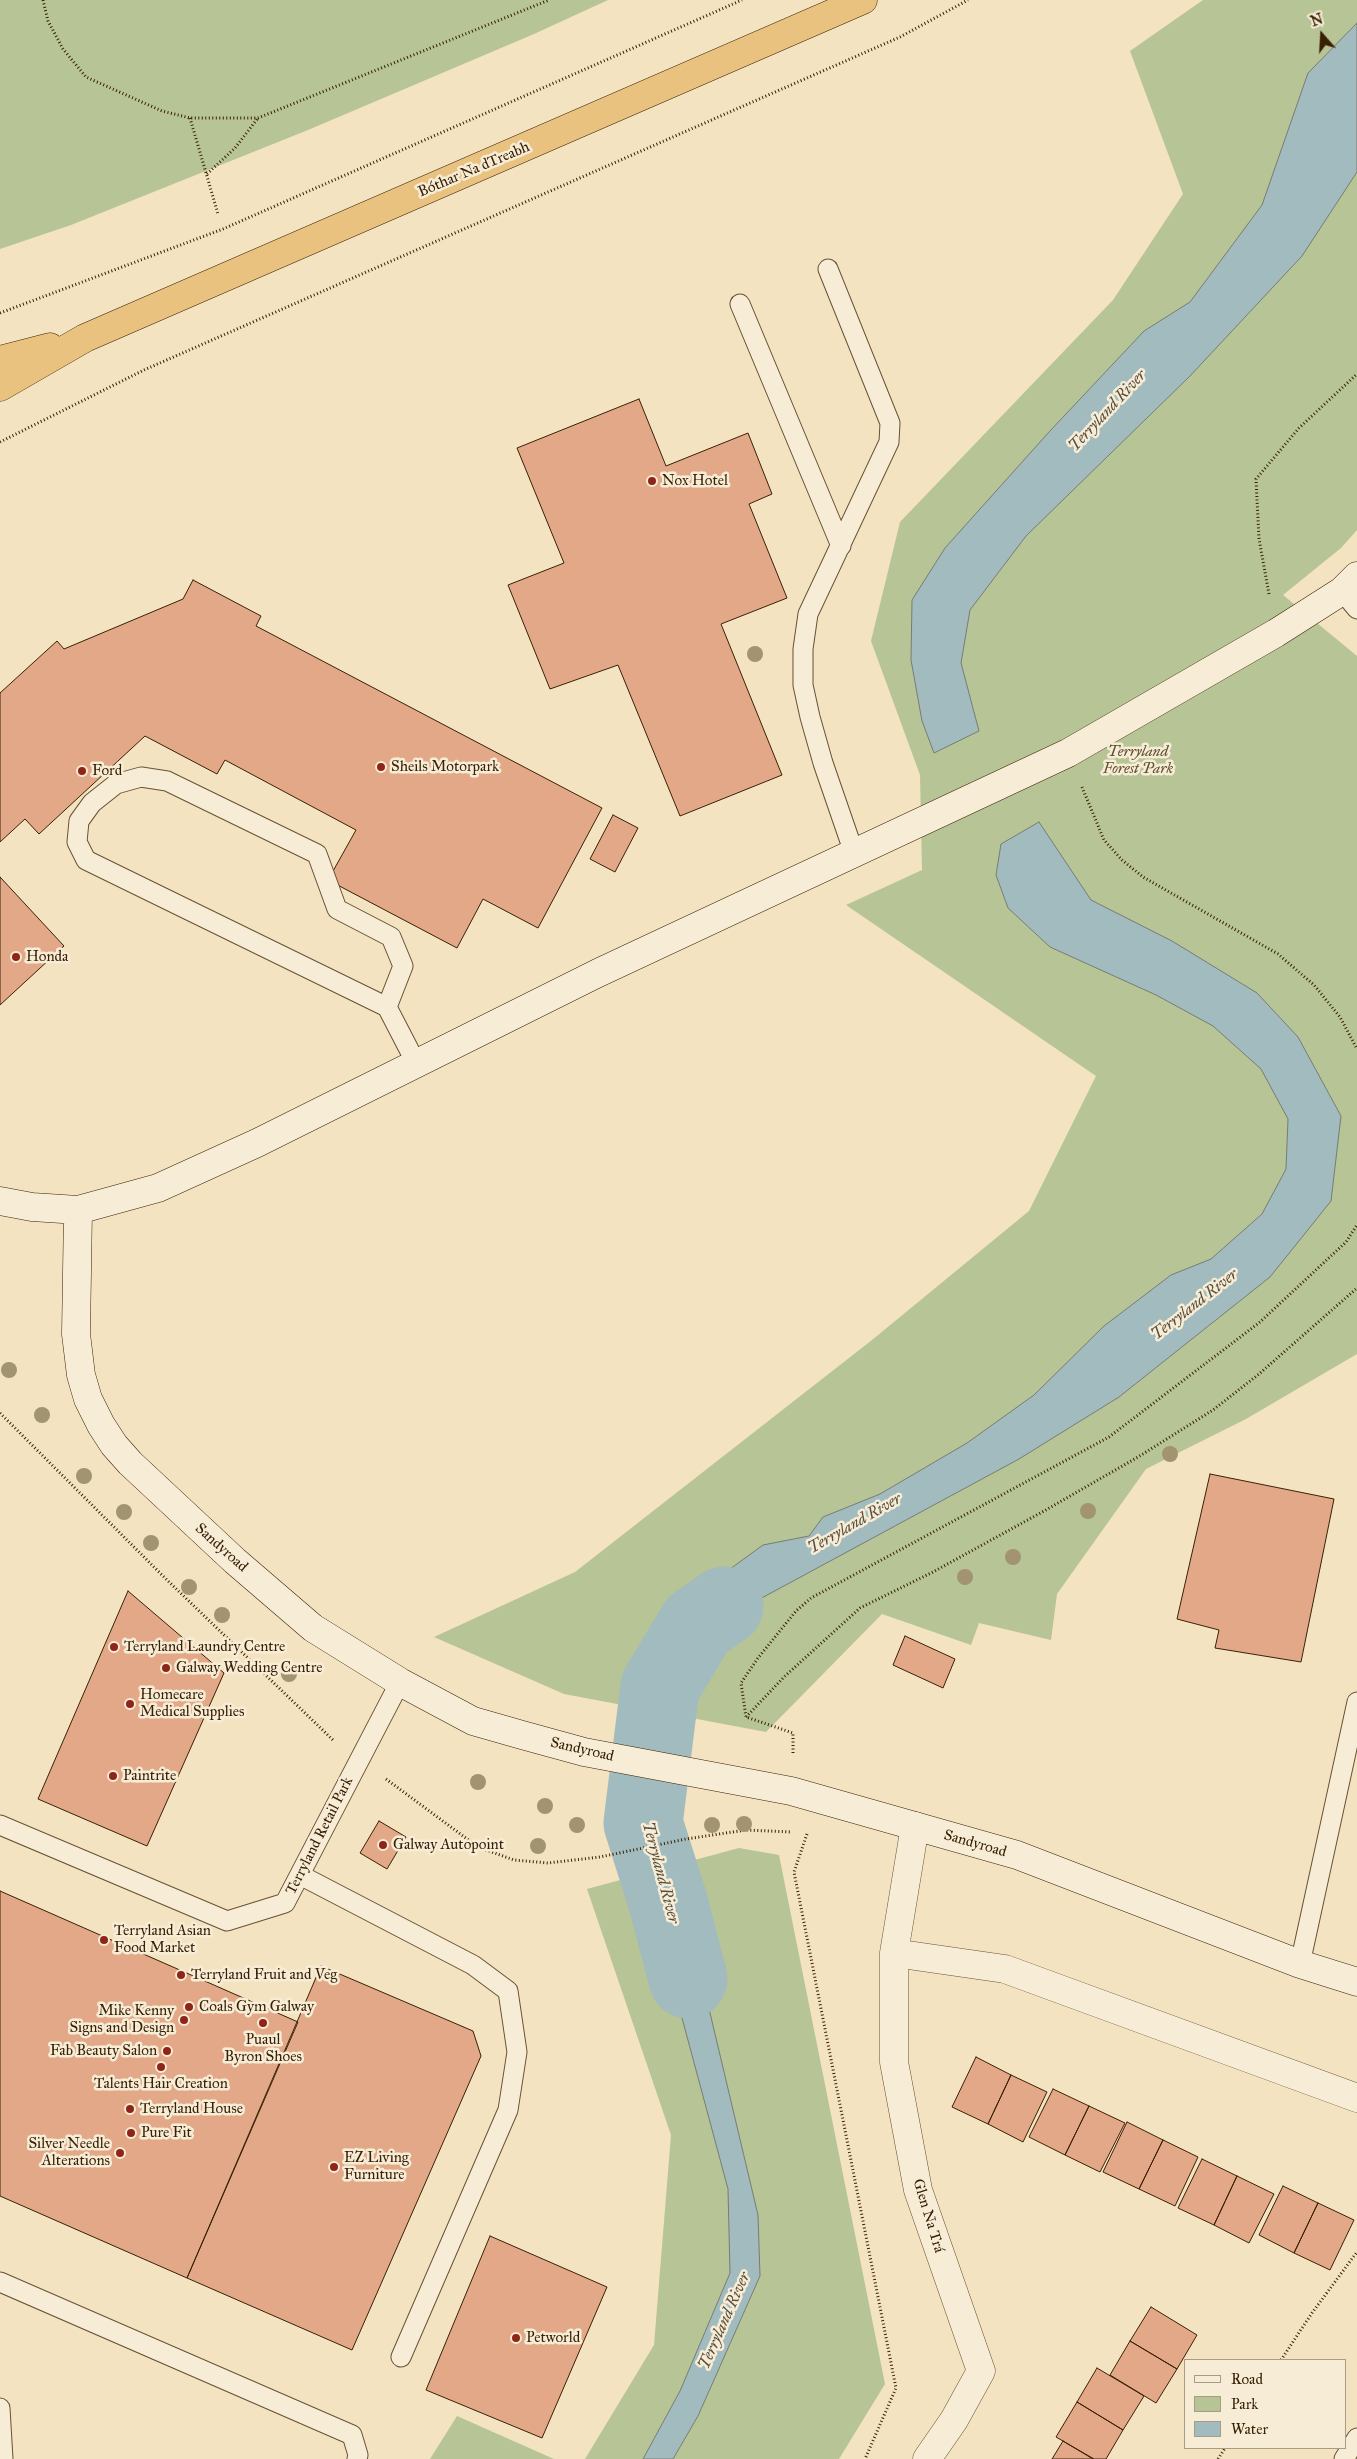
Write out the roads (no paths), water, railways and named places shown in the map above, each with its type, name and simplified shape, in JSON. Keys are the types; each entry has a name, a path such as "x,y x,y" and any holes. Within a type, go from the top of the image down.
{"highway":[{"name":"Bóthar Na dTreabh","path":"0,387 85,338 863,0"},
{"name":"Bóthar Na dTreabh","path":"0,360 85,338"}],"street":[{"path":"0,1201 32,1207 78,1210 158,1188 257,1143 616,964 1068,753 1276,633 1352,592"},
{"name":"Sandyroad","path":"78,1210 76,1334 81,1375 88,1399 114,1445 130,1463 234,1561 313,1628 400,1682 473,1721 584,1752 791,1791 1017,1856 1300,1964 1357,1982"},
{"name":"Glen Na Trá","path":"915,1826 894,1954 894,2062 918,2190 981,2371 954,2420 927,2459"},
{"path":"894,1954 1005,1968 1357,2098"}],"lane":[{"path":"828,268 890,423 889,442 808,614 803,649 804,685 823,763 854,853"},
{"path":"740,304 840,546"},
{"path":"387,1007 403,966 391,937 337,909 317,854 167,781 141,777 116,784 92,803 79,821 77,842 86,860 387,1007 416,1063"},
{"name":"Terryland Retail Park","path":"0,1825 227,1921 285,1903 400,1682"},
{"path":"1300,1964 1357,1702"},
{"path":"300,1875 473,1964 508,1991 517,2052 508,2110 401,2357"},
{"path":"0,2282 352,2435 358,2455 357,2459"},
{"path":"0,2408 4,2459"},
{"path":"1344,2459 1357,2438"}],"water":[{"path":"1357,23 1357,172 1302,256 1190,376 1026,536 970,610 961,663 979,731 934,753 922,721 911,660 912,600 945,548 1049,432 1144,331 1190,302 1262,205 1308,73"},
{"path":"1039,822 1091,900 1172,941 1257,993 1298,1037 1341,1116 1331,1201 1270,1277 1119,1397 1019,1459 758,1600 707,1643 684,1691 629,1690 648,1651 730,1569 763,1545 809,1536 823,1517 880,1494 967,1443 1034,1395 1104,1326 1171,1275 1211,1259 1262,1214 1286,1169 1288,1119 1261,1069 1213,1026 1156,995 1050,947 1008,908 996,875 1001,844"},
{"path":"672,1871 696,1954 758,2215 760,2276 698,2416 673,2459 643,2459 680,2391 730,2273 728,2189 657,1925 641,1880"}],"waterway":[{"name":"Terryland River","path":"688,1979 668,1902 643,1823 660,1687 697,1625 724,1606"}],"place":[{"name":"Nox Hotel","path":"652,481"},
{"name":"Sheils Motorpark","path":"381,767"},
{"name":"Ford","path":"82,771"},
{"name":"Honda","path":"16,957"},
{"name":"Terryland Laundry Centre","path":"114,1647"},
{"name":"Galway Wedding Centre","path":"166,1668"},
{"name":"Homecare Medical Supplies","path":"130,1704"},
{"name":"Paintrite","path":"113,1776"},
{"name":"Galway Autopoint","path":"383,1845"},
{"name":"Terryland Asian Food Market","path":"104,1940"},
{"name":"Terryland Fruit and Veg","path":"181,1975"},
{"name":"Coals Gym Galway","path":"189,2007"},
{"name":"Mike Kenny Signs and Design","path":"184,2020"},
{"name":"Puaul Byron Shoes","path":"263,2023"},
{"name":"Fab Beauty Salon","path":"167,2051"},
{"name":"Talents Hair Creation","path":"161,2067"},
{"name":"Terryland House","path":"130,2109"},
{"name":"Pure Fit","path":"131,2133"},
{"name":"Silver Needle Alterations","path":"120,2153"},
{"name":"EZ Living Furniture","path":"334,2167"},
{"name":"Petworld","path":"516,2338"}],"park label":[{"name":"Terryland Forest Park","path":"1138,760"}]}
